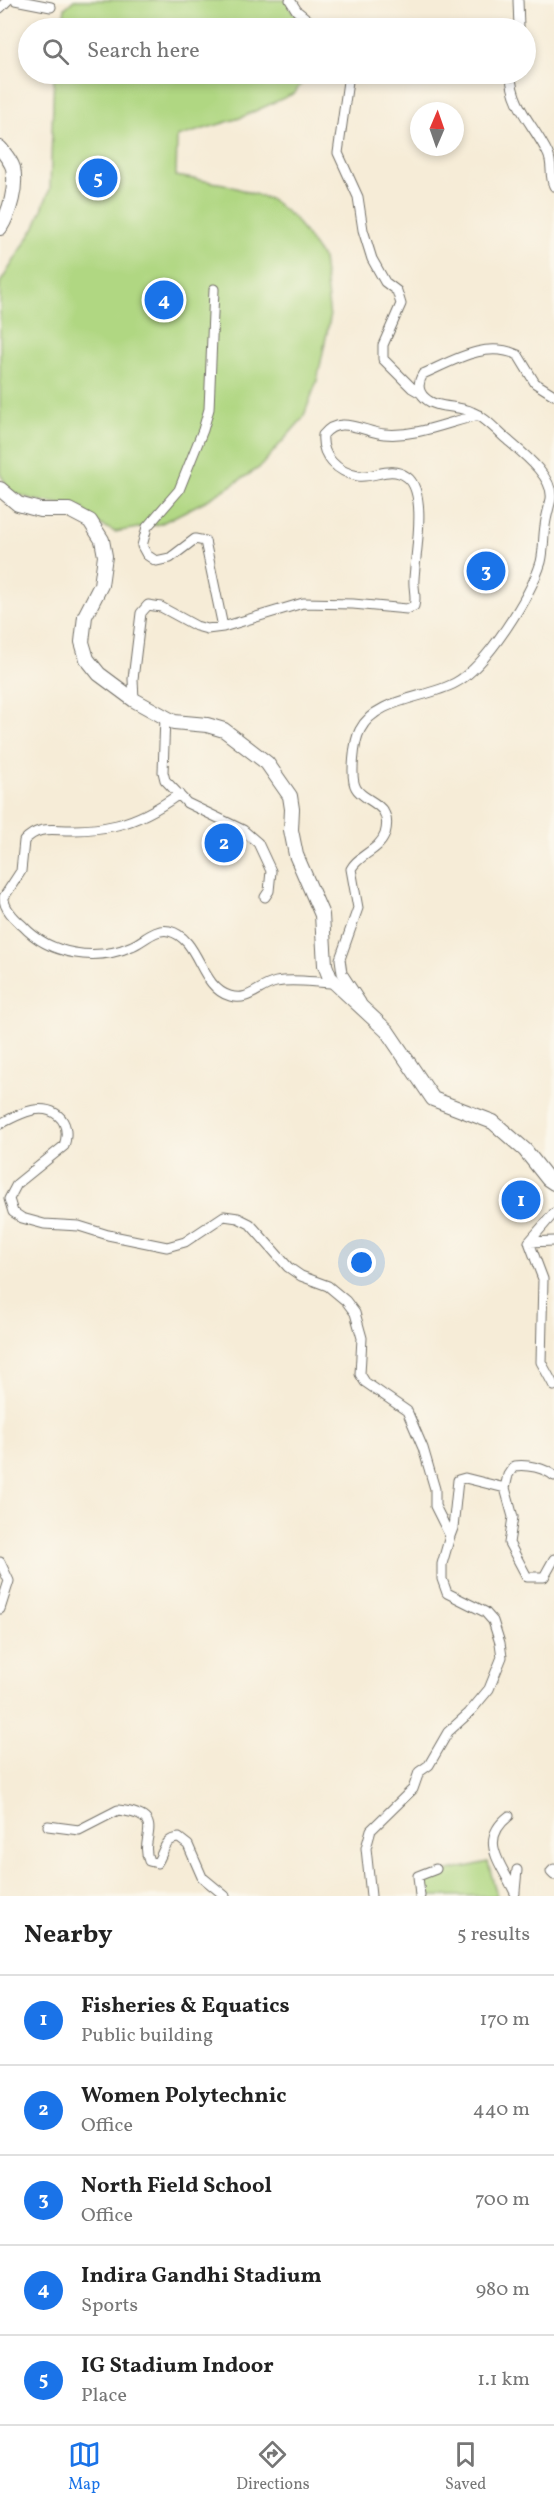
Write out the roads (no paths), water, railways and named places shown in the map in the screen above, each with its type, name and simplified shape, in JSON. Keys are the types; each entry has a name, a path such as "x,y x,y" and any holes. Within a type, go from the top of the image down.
{"highway":[{"path":"0,148 13,167 14,191 6,220 0,228"},
{"path":"0,489 18,504 40,510 69,510 90,521 102,540 105,568 101,585 85,616 82,642 87,659 99,674 134,700 174,722 207,725 224,730 267,763 290,796 291,830 296,855 322,915 325,965 335,983 387,1030 433,1099 494,1122 509,1134 554,1183"}],"street":[{"path":"0,8 8,0"},
{"path":"15,0 51,7"},
{"path":"290,0 297,11 306,18"},
{"path":"518,0 519,18"},
{"path":"348,84 338,153 358,197 363,230 372,259 385,282 397,291 401,304 382,345 383,359 426,400 459,407 480,415 536,464 551,486 552,496 544,527 543,553 534,577 508,626 473,669 456,683 370,714 358,732 354,754 356,790 379,806 386,820 386,827 384,835 375,848 358,859 351,869 358,908 340,959 342,973 367,1011"},
{"path":"513,84 515,99 548,154 554,186"},
{"path":"214,289 208,409 203,430 179,490 147,527 142,546 147,555 156,561 170,558 195,539 205,541 223,627"},
{"path":"419,392 419,381 423,374 476,350 498,350 518,355 535,383 554,395"},
{"path":"134,700 133,679 141,613 144,608 154,604 202,629 223,627 298,603 353,604 407,609 414,606 419,521 416,487 405,475 389,471 359,476 343,471 331,462 324,452 323,435 327,429 337,425 363,428 380,434 404,434 441,427 480,415"},
{"path":"165,717 163,772 165,780 187,803 243,830 258,843 271,872 266,897"},
{"path":"179,794 159,808 119,825 75,830 42,829 34,832 24,842 19,875 4,897 7,908 41,943 60,951 73,953 103,954 118,951 129,948 162,931 172,932 187,943 209,979 220,991 230,996 249,996 266,985 279,981 335,983"},
{"path":"0,1124 35,1110 53,1112 62,1118 66,1126 64,1146 17,1184 12,1191 9,1199 10,1206 22,1218 44,1224 79,1226 108,1235 167,1247 185,1242 224,1216 232,1216 250,1224 276,1256 294,1272 328,1286 346,1301 360,1325 362,1338 360,1374 364,1382 407,1412 423,1448 435,1489 435,1506 450,1536"},
{"path":"529,1242 554,1213"},
{"path":"529,1242 554,1241"},
{"path":"529,1242 543,1279 540,1362 554,1386"},
{"path":"554,1476 529,1466 514,1466 508,1475 505,1488 513,1517 509,1543 527,1577 544,1577 554,1559"},
{"path":"371,1896 366,1848 371,1830 412,1789 419,1772 429,1765 448,1732 469,1713 489,1689 502,1657 493,1621 485,1612 447,1593 442,1579 442,1564 450,1536 458,1480 465,1478 505,1488"},
{"path":"0,1562 9,1581 0,1609"},
{"path":"48,1826 80,1830 118,1810 144,1818 150,1828 146,1852 149,1861 157,1863 168,1842 179,1838 188,1845 202,1877 225,1896"},
{"path":"509,1816 495,1831 492,1844 515,1894"},
{"path":"420,1896 418,1876 436,1869"},
{"path":"554,1869 551,1872 554,1875"},
{"path":"515,1894 517,1870"}],"place":[{"name":"IG Stadium Indoor","path":"98,178"},
{"name":"Indira Gandhi Stadium","path":"164,300"},
{"name":"North Field School","path":"486,571"},
{"name":"Women Polytechnic","path":"224,843"},
{"name":"Fisheries & Equatics","path":"521,1200"}]}
